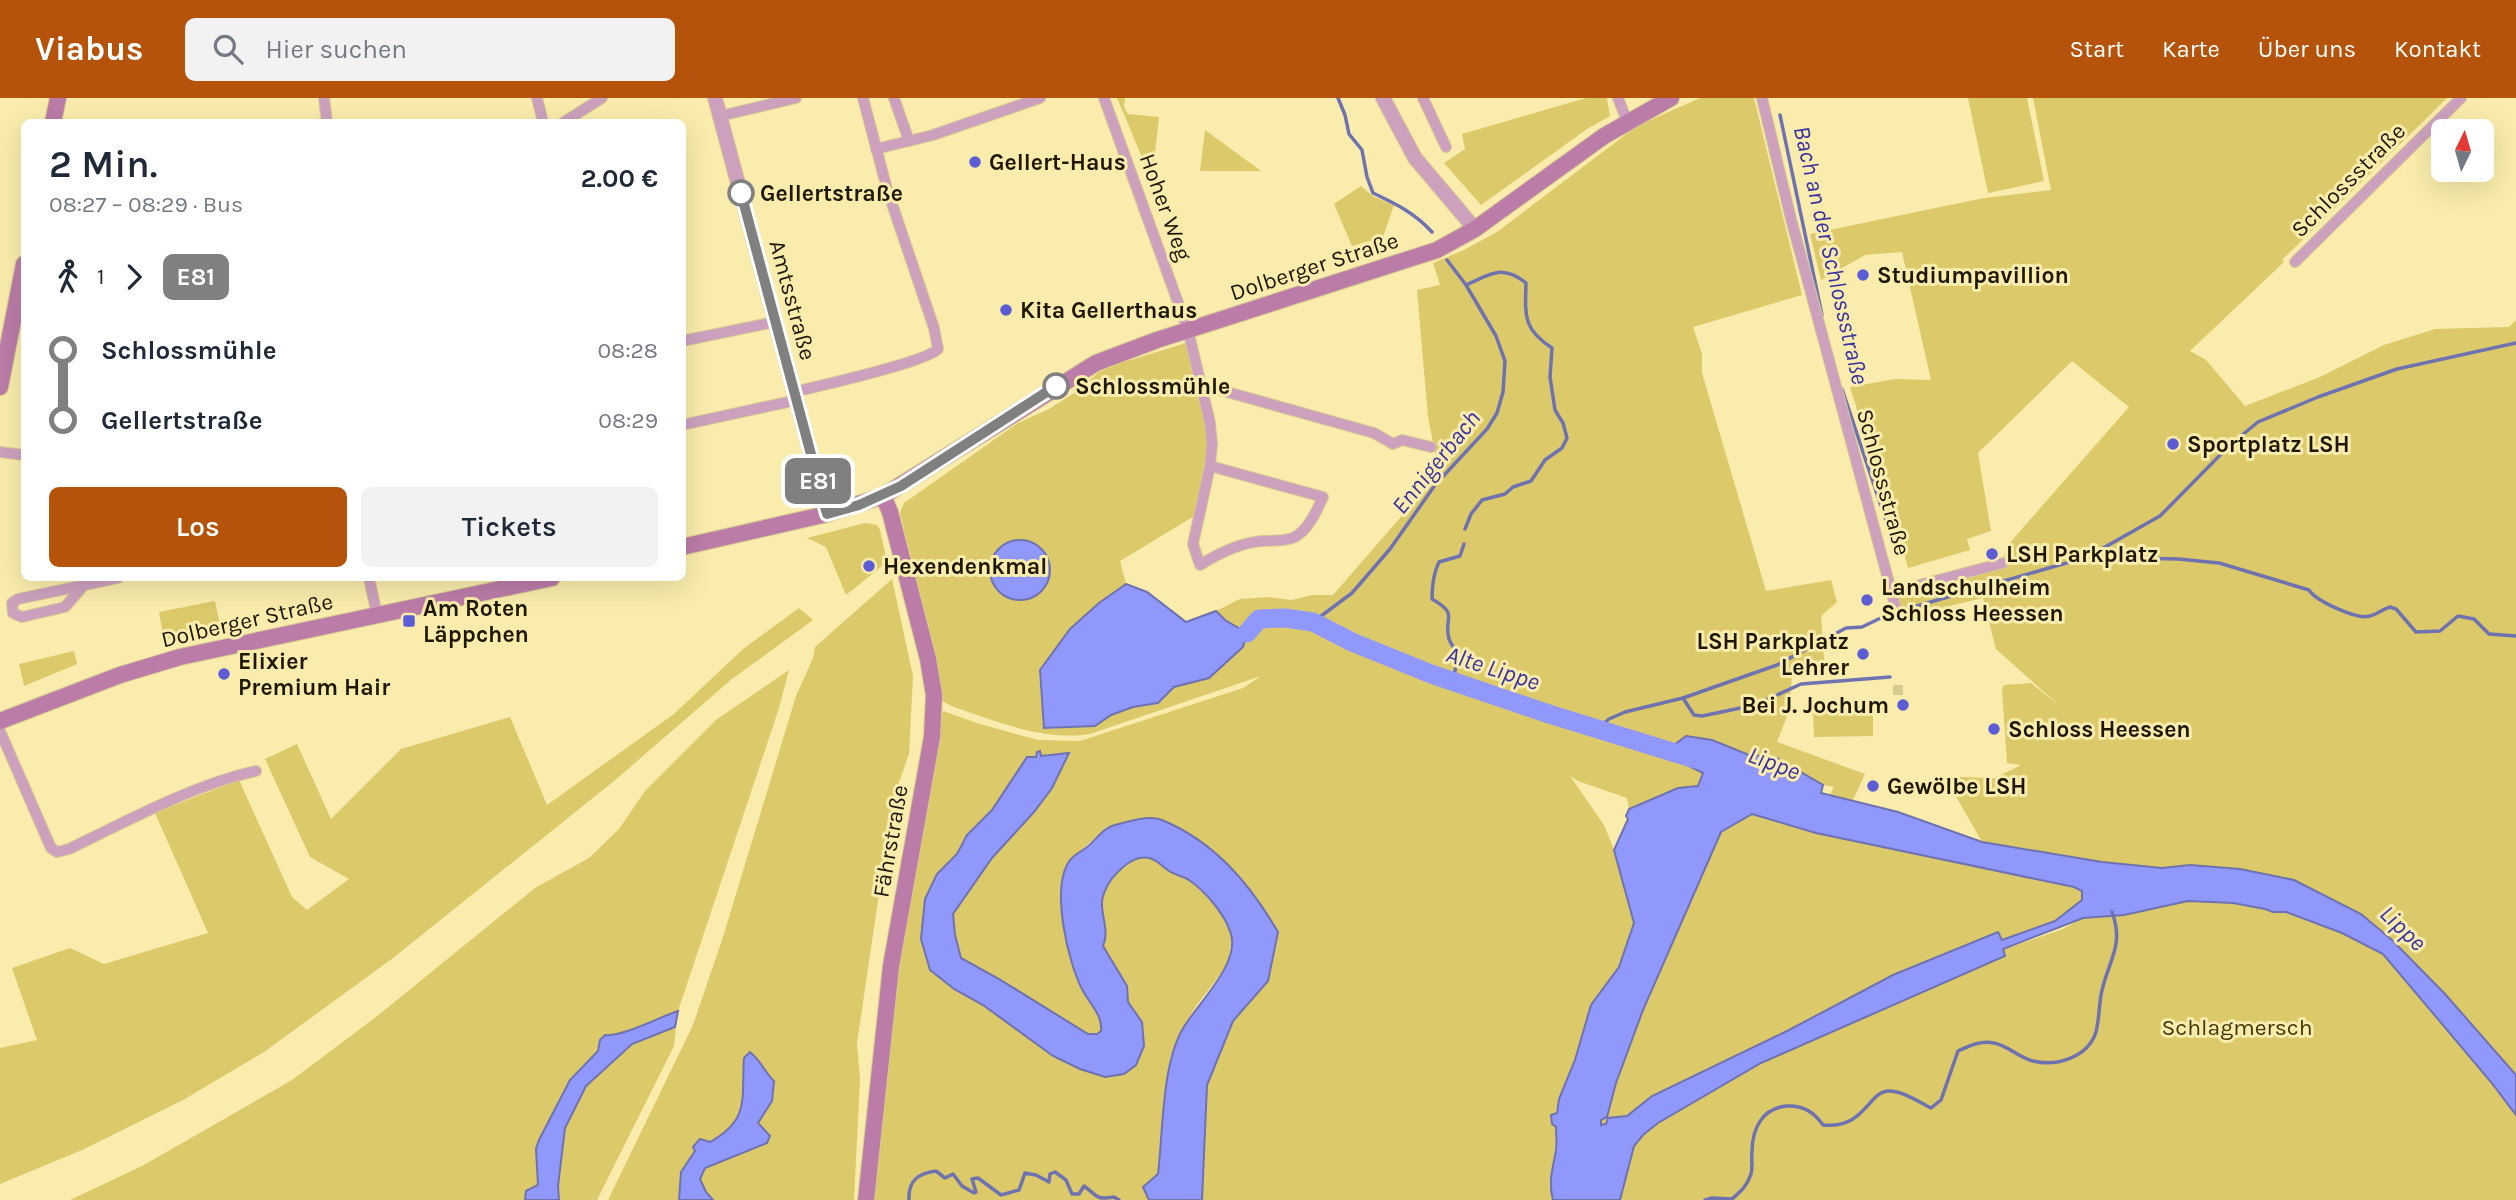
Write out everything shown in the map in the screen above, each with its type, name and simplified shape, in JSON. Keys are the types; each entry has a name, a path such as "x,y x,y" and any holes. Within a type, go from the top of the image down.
{"main road":[{"path":"54,119 58,98"},
{"name":"Dolberger Straße","path":"686,546 827,514 883,496 1085,369 1188,330 1424,254 1475,229 1627,121 1671,98"},
{"path":"0,387 4,345 21,276"},
{"name":"Fährstraße","path":"866,1200 891,966 932,737 934,703 925,646 893,522 883,496"},
{"name":"Dolberger Straße","path":"0,721 120,675 180,657 538,581"}],"street":[{"path":"324,98 327,119"},
{"path":"537,98 542,119"},
{"path":"569,119 602,98"},
{"name":"Amtsstraße","path":"715,98 827,514"},
{"path":"720,116 796,98"},
{"path":"686,424 796,396 932,354 938,349 934,328 887,189 863,98"},
{"path":"894,98 909,141"},
{"path":"876,149 955,128 1040,98"},
{"name":"Hoher Weg","path":"1104,98 1188,330 1202,386 1212,444 1210,467 1193,544 1200,565 1218,554 1242,545 1293,538 1302,531 1324,496 1210,467"},
{"path":"1382,98 1415,158 1475,229"},
{"path":"1423,98 1446,147"},
{"path":"1618,98 1627,121"},
{"name":"Schlossstraße","path":"1762,98 1791,219 1897,610"},
{"name":"Schlossstraße","path":"2295,262 2460,98"},
{"path":"686,340 775,322"},
{"path":"1202,386 1374,433 1393,444 1402,440 1431,447"},
{"path":"0,452 21,455"},
{"name":"Schlossstraße","path":"1893,592 2003,563"},
{"path":"83,581 65,607 22,617 13,613 12,603 18,599 83,581"},
{"path":"370,581 377,615"},
{"path":"0,731 51,848 57,852 234,776 256,771"}],"green space":[{"path":"1117,98 1125,98 1124,107 1128,114 1159,117 1152,181"},
{"path":"1586,98 1607,98 1610,116 1587,129 1481,205 1444,163 1465,149 1462,134"},
{"name":"Schlagmersch","path":"1700,98 1754,98 1802,295 1693,327 1702,354 1702,373 1766,591 1831,580 1837,602 1821,616 1825,672 1792,675 1789,711 1777,742 1865,774 1853,800 1830,795 1834,787 1823,785 1775,757 1749,755 1712,740 1698,786 1678,788 1629,809 1627,798 1570,776 1604,825 1614,850 1634,923 1619,967 1591,1005 1575,1061 1559,1099 1552,1124 1556,1126 1556,1134 1549,1186 1733,1069 1974,960 2063,929 2117,899 2152,867 2102,862 1982,842 1953,791 1960,777 1995,778 2021,765 2007,763 2002,689 2004,685 2031,683 2062,708 1996,649 1983,598 1903,617 1897,598 2002,569 2006,547 2129,407 2072,361 1978,453 1991,531 1967,539 1970,550 1908,568 1899,533 1893,524 1850,387 1895,379 1931,380 1902,252 1865,255 1821,280 1810,234 1984,198 2051,190 2033,98 2447,98 2282,260 2284,262 2190,351 2206,360 2245,406 2320,377 2384,345 2435,329 2509,327 2516,320 2516,1200 1202,1200 1207,1085 1233,1021 1268,981 1278,932 1108,826 1069,863 1062,891 1063,926 1071,960 1081,988 1100,1020 1101,1031 1088,1034 961,958 953,914 992,858 1052,788 1068,754 1040,757 1040,751 1036,757 1026,758 992,810 967,835 957,854 937,874 925,899 921,939 930,970 953,989 983,1005 1053,1056 1142,1023 1128,1002 1127,986 1103,945 1106,938 1103,894 1118,872 1138,858 1151,858 1168,871 1189,880 1216,905 1232,936 1228,964 1196,1006 1180,1033 1170,1058 1158,1174 1143,1187 1149,1200 871,1200 891,1009 915,857 943,711 1038,740 1080,741 1243,688 1261,676 1090,734 1055,735 1038,732 954,707 942,701 939,675 900,513 904,503 1018,423 1049,409 1076,392 1099,372 1189,342 1210,450 1196,515 1120,561 1126,584 1070,629 1039,670 1044,729 1095,726 1111,715 1132,708 1159,704 1174,688 1209,678 1247,633 1225,620 1216,611 1240,599 1269,597 1291,600 1313,595 1333,595 1439,473 1428,417 1417,290 1440,285 1433,263 1497,232 1637,126"},
{"path":"1968,98 2027,98 2044,181 1988,193"},
{"path":"1205,130 1261,171 1200,171"},
{"path":"1361,186 1374,197 1394,205 1383,237 1352,246 1334,204"},
{"path":"865,523 877,525 880,530 887,562 846,595 826,547 807,538"},
{"path":"892,579 913,676 909,754 893,799 857,1043 860,1079 854,1200 608,1200 693,1025 723,937 796,696 813,658 815,647"},
{"path":"215,601 221,629 164,640 159,612"},
{"path":"799,608 813,620 732,679 614,781 393,958 264,1052 183,1100 82,1150 0,1184 0,1048 37,1040 12,968 70,948 104,964 208,933 155,813 239,780 292,897 307,910 349,879 310,857 265,759 297,744 331,819 401,749 510,717 547,805 674,714 743,649"},
{"path":"74,651 77,664 24,686 19,664"},
{"path":"789,670 779,708 678,1011 674,1046 597,1200 70,1200 142,1166 292,1080 376,1017 535,888 589,858 619,829 645,791 716,720"},
{"path":"1873,706 1873,736 1814,737 1813,708"},
{"path":"1752,813 1816,833 2074,887 2082,891 2082,900 2055,921 2002,940 1998,932 1893,975 1789,1030 1652,1096 1627,1116 1608,1118 1606,1124 1601,1125 1601,1120 1607,1117 1616,1083 1643,1010 1721,832"}],"water":[{"path":"1020,540 1032,542 1045,553 1050,570 1048,582 1037,595 1020,600 1008,598 995,587 990,570 992,558 1003,545"},
{"path":"1126,584 1147,592 1186,622 1216,611 1225,620 1247,633 1243,647 1209,678 1174,687 1158,703 1133,707 1111,715 1095,726 1044,728 1040,670 1070,629 1099,603"},
{"name":"Lippe","path":"1686,736 1712,740 1749,755 1775,757 1823,785 1821,793 1898,812 1982,842 2102,862 2162,868 2190,865 2240,869 2294,880 2361,914 2392,940 2445,994 2516,1075 2516,1115 2383,954 2342,933 2286,912 2273,912 2233,903 2188,901 2124,915 2083,918 2003,949 2005,956 1761,1063 1658,1123 1634,1146 1620,1200 1553,1200 1551,1181 1556,1150 1556,1127 1552,1124 1551,1115 1557,1113 1559,1099 1575,1060 1591,1005 1619,967 1634,923 1614,850 1628,819 1626,816 1629,809 1678,788 1698,786 1703,773 1669,756 1670,748","holes":["1752,814 1816,833 2074,887 2082,891 2082,900 2055,921 2002,940 1998,932 1893,975 1789,1030 1652,1096 1627,1116 1608,1118 1606,1124 1601,1125 1601,1120 1607,1117 1616,1083 1643,1010 1721,832"]},
{"path":"1040,751 1041,756 1069,753 1052,788 992,858 953,914 961,958 1088,1034 1101,1031 1100,1020 1082,989 1071,961 1061,906 1064,872 1070,860 1107,828 1145,818 1162,820 1181,829 1215,852 1256,897 1278,932 1268,981 1233,1021 1207,1085 1202,1200 1149,1200 1143,1187 1158,1174 1164,1101 1175,1047 1188,1021 1223,972 1232,946 1231,934 1224,919 1214,904 1195,885 1154,860 1145,858 1137,859 1123,867 1104,893 1102,906 1106,933 1103,946 1127,986 1128,1002 1142,1022 1144,1046 1136,1065 1124,1074 1105,1077 1053,1056 930,970 921,939 925,899 937,874 957,854 967,835 992,810 1027,757 1036,757"},
{"path":"678,1011 675,1027 632,1044 586,1086 565,1128 558,1186 559,1200 525,1200 526,1191 538,1185 536,1149 539,1140 570,1080 598,1051 600,1040 605,1035 631,1030"},
{"path":"750,1052 774,1081 772,1101 758,1123 770,1136 767,1143 705,1168 700,1179 713,1200 679,1200 681,1172 695,1151 693,1147 700,1139 710,1142 732,1125 738,1116 743,1096 744,1058"}],"waterway":[{"name":"Ennigerbach","path":"1338,98 1349,134 1362,150 1373,193 1412,214 1432,232"},
{"name":"Bach an der Schlossstraße","path":"1780,115 1822,315"},
{"name":"Ennigerbach","path":"1313,622 1352,593 1390,549 1435,485 1487,429 1497,413 1503,392 1505,361 1496,336 1466,285 1447,260"},
{"path":"1465,529 1471,514 1482,500 1505,494 1513,487 1531,481 1545,460 1562,448 1567,438 1563,423 1555,410 1550,377 1552,348 1536,334 1528,321 1526,283 1503,272 1466,285"},
{"path":"2089,556 2160,516 2230,445 2258,422 2397,369 2516,343"},
{"name":"Bach an der Schlossstraße","path":"1842,389 1887,524"},
{"path":"1453,681 1458,655 1449,639 1448,613 1441,604 1432,599 1432,589 1439,562 1460,556 1464,544"},
{"path":"1597,729 1609,719 1625,712 1683,698 1777,665 1846,628 1862,627 1889,614 2087,557 2178,559 2219,563 2309,590 2328,604 2356,615 2370,616 2390,607 2396,609 2416,632 2440,631 2458,616 2474,619 2489,634 2516,636"},
{"name":"Alte Lippe","path":"1247,633 1259,619 1285,618 1313,622 1352,642 1431,674 1695,759"},
{"path":"1683,698 1694,715 1702,716 1755,705 1801,684 1890,677"},
{"path":"1705,1200 1732,1199 1748,1182 1756,1128 1765,1115 1778,1108 1803,1108 1823,1125 1837,1125 1848,1121 1876,1097 1889,1091 1905,1095 1931,1108 1941,1100 1958,1051 1980,1043 1999,1045 2042,1063 2061,1061 2079,1054 2092,1041 2096,1032 2101,995 2116,945 2116,924 2112,912"},
{"path":"909,1200 910,1188 915,1179 936,1171 945,1178 953,1174 962,1186 974,1193 976,1192 972,1179 978,1178 1001,1195 1019,1190 1025,1173 1049,1182 1050,1174 1055,1172 1066,1180 1072,1194 1079,1194 1084,1186 1095,1195 1119,1200"}],"tunnel":[{"path":"1898,685 1898,697"}],"bus line":[{"name":"E81","path":"741,193 827,514 883,496 901,486 1056,386"}],"place":[{"name":"Gellert-Haus","path":"975,162"},
{"name":"Gellertstraße","path":"741,193"},
{"name":"Studiumpavillion","path":"1863,275"},
{"name":"Kita Gellerthaus","path":"1006,310"},
{"name":"Schlossmühle","path":"1056,386"},
{"name":"Sportplatz LSH","path":"2173,444"},
{"name":"LSH Parkplatz","path":"1992,554"},
{"name":"Hexendenkmal","path":"869,566"},
{"name":"Landschulheim Schloss Heessen","path":"1867,600"},
{"name":"Am Roten Läppchen","path":"409,621"},
{"name":"LSH Parkplatz Lehrer","path":"1863,654"},
{"name":"Elixier Premium Hair","path":"224,674"},
{"name":"Bei J. Jochum","path":"1903,705"},
{"name":"Schloss Heessen","path":"1994,729"},
{"name":"Gewölbe LSH","path":"1873,786"}]}
